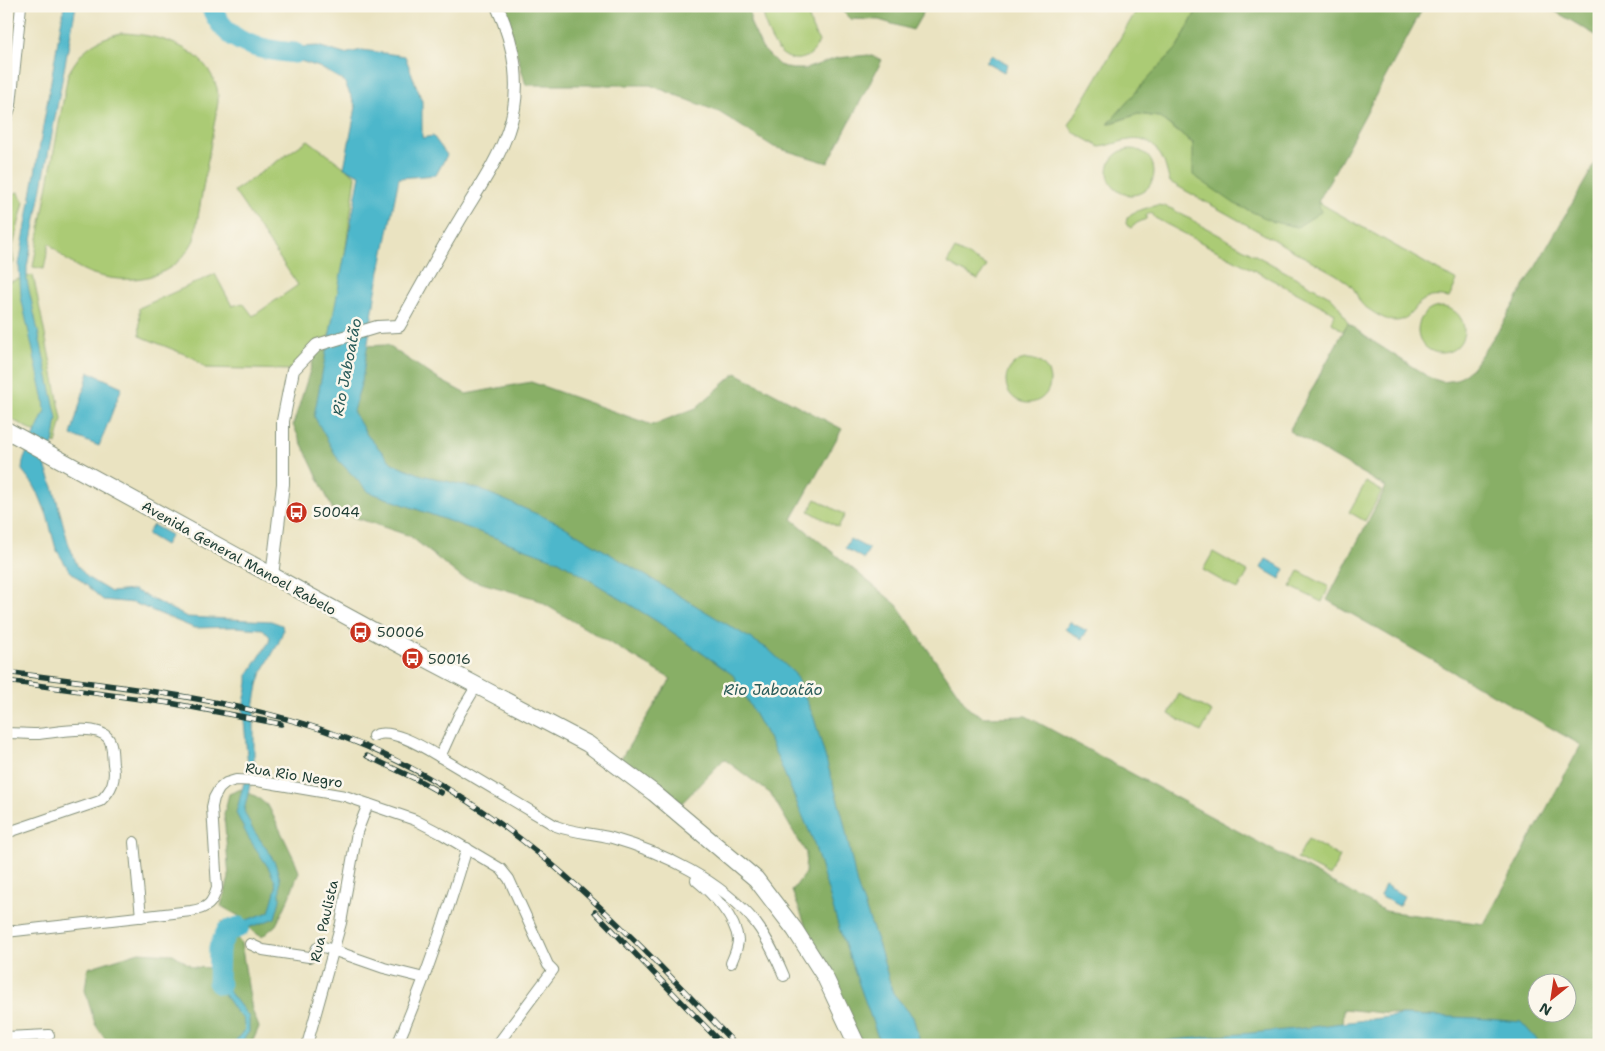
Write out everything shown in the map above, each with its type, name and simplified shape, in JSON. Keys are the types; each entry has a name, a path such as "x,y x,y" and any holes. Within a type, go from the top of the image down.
{"main road":[{"name":"Avenida General Manoel Rabelo","path":"6,430 272,576 588,744 654,793 756,879 796,930 825,977 857,1045"}],"street":[{"path":"6,120 11,105 20,6"},
{"path":"272,576 282,484 283,421 293,370 317,345 377,327 399,326 491,167 508,130 515,101 516,72 512,48 497,6"},
{"path":"440,757 459,715 477,685"},
{"path":"6,733 37,734 90,730 100,732 110,740 114,781 109,793 100,801 6,833"},
{"path":"373,736 382,733 396,736 422,747 556,826 611,838 655,852 705,879 730,898 755,922 771,946 784,976"},
{"name":"Rua Rio Negro","path":"6,932 191,911 207,907 214,897 216,888 211,817 214,798 219,789 226,783 241,780 257,781 345,796 415,820 501,869 509,879 544,957 553,970 497,1045"},
{"name":"Rua Paulista","path":"307,1045 341,923 358,832 368,804"},
{"path":"134,842 141,917"},
{"path":"397,1045 444,923 467,848"},
{"path":"672,860 713,895 725,910 738,941 730,963"},
{"path":"250,944 263,950 309,957 313,956 317,948 321,946 384,968 424,978"},
{"path":"6,1037 49,1035"}],"green space":[{"path":"503,6 750,6 750,22 762,48 779,65 792,69 805,69 837,58 869,55 882,60 828,163 774,147 719,112 650,85 526,85"},
{"path":"763,6 807,6 811,24 819,41 815,49 804,58 794,59 786,57 773,43 766,24"},
{"path":"837,6 927,6 913,30 879,20 850,19"},
{"path":"1139,6 1199,6 1177,48 1148,78 1109,124 1138,114 1159,117 1297,227 1306,221 1318,202 1457,281 1449,298 1431,297 1421,302 1404,319 1392,321 1386,319 1362,304 1352,287 1337,275 1170,182 1161,156 1155,147 1148,142 1133,140 1100,147 1073,132 1069,125"},
{"path":"1199,6 1424,6 1318,202 1321,212 1297,227 1274,222 1235,204 1193,175 1193,143 1159,117 1138,114 1108,124 1177,48"},
{"path":"1546,6 1599,6 1599,37"},
{"path":"121,33 149,36 176,44 189,51 209,70 216,85 218,102 194,240 181,259 165,271 153,276 126,279 99,276 87,272 68,261 49,243 44,269 33,267 68,74 78,58 89,47 96,42"},
{"path":"308,140 356,176 336,319 326,342 293,370 205,368 194,358 140,336 139,308 215,274 232,306 243,303 253,316 298,285 234,191"},
{"path":"1131,149 1144,153 1150,159 1154,172 1150,185 1144,191 1131,195 1118,191 1112,185 1108,172 1112,159 1118,153"},
{"path":"1599,157 1599,1045 1545,1045 1534,1040 1429,1016 1343,1009 1341,1045 865,1045 856,1032 816,951 792,891 805,873 806,853 771,794 724,759 679,806 620,760 671,679 534,598 461,577 410,536 333,510 293,425 317,348 387,345 438,379 466,394 531,382 652,425 696,408 736,373 842,429 792,519 897,605 969,709 983,717 1026,716 1385,911 1484,924 1581,745 1327,600 1386,487 1289,431 1348,323 1366,337 1430,378 1443,382 1456,380 1472,368 1502,325"},
{"path":"18,192 24,202 12,250 14,262 6,272 6,196"},
{"path":"1157,205 1172,209 1331,297 1348,323 1343,331 1332,323 1335,313 1155,218 1152,213 1148,213 1146,219 1131,228 1126,224 1127,218 1131,214"},
{"path":"955,249 987,266 978,280 947,263"},
{"path":"33,275 62,419 56,444 6,416 6,283"},
{"path":"1441,307 1454,311 1460,317 1464,330 1460,343 1454,349 1441,353 1428,349 1422,343 1418,330 1422,317 1428,311"},
{"path":"1024,359 1032,359 1044,365 1050,381 1044,397 1032,403 1024,403 1012,397 1006,385 1006,377 1012,365"},
{"path":"1366,482 1382,491 1365,521 1349,512"},
{"path":"816,499 845,515 838,527 809,511"},
{"path":"1213,552 1248,572 1238,590 1203,570"},
{"path":"1299,571 1329,587 1322,602 1291,587"},
{"path":"1179,694 1212,712 1201,732 1169,714"},
{"path":"241,789 257,797 269,807 299,872 276,925 262,937 252,931 239,916 221,906 229,878 224,814 229,794"},
{"path":"1308,839 1340,857 1330,876 1297,859"},
{"path":"222,921 241,943 252,1010 259,1027 251,1045 109,1045 95,1024 85,990 88,968 139,952 173,954 193,967 212,968"}],"water":[{"path":"64,6 76,6 27,267 27,281 57,418 54,439 46,468 68,542 77,565 88,578 111,592 134,590 187,617 271,621 282,625 283,631 278,644 262,672 258,685 254,707 254,768 244,811 252,828 275,863 280,879 280,900 275,918 235,931 226,949 221,981 249,1017 249,1032 239,1045 232,1045 245,1029 243,1019 235,1011 216,982 220,946 224,931 227,927 269,912 276,888 275,881 268,867 248,837 236,813 248,767 243,708 248,675 269,642 270,637 263,629 234,627 194,628 134,603 103,600 69,570 56,549 47,515 39,495 22,470 23,461 45,411 21,297 19,265"},
{"name":"Rio Jaboatão","path":"318,46 344,54 362,50 405,56 422,101 422,138 433,136 447,155 436,175 399,178 376,291 362,381 353,411 367,435 392,463 422,475 479,489 560,524 768,649 795,674 814,718 843,818 857,885 879,946 893,993 913,1017 921,1045 881,1045 839,928 813,840 772,745 733,675 658,622 559,561 369,492 339,461 314,416 360,175 344,168 356,107 344,81 319,67 263,49"},
{"path":"991,55 1008,64 1004,72 986,62"},
{"path":"89,372 122,387 99,446 71,435"},
{"path":"153,525 171,535 165,545 147,534"},
{"path":"850,539 869,549 864,559 845,548"},
{"path":"1266,559 1285,569 1280,579 1261,568"},
{"path":"1070,622 1087,631 1082,639 1065,629"},
{"path":"1385,885 1404,896 1399,906 1380,896"},
{"path":"1403,1015 1521,1022 1539,1042 1545,1045 1457,1045 1432,1036 1322,1045 1117,1045 1296,1029"}],"waterway":[{"name":"Rio Jaboatão","path":"211,6 217,19 234,37 256,47 295,53"},
{"path":"220,984 218,982 219,948 227,931 239,927"},
{"name":"Rio Jaboatão","path":"1334,1041 1464,1045"}],"railway":[{"path":"6,672 125,687 243,708 320,729 383,754 441,785 496,820 547,860 644,949 736,1045"},
{"path":"6,681 170,703 281,724"},
{"path":"367,756 441,793"},
{"path":"595,912 723,1045"}],"place":[{"name":"50044","path":"297,512"},
{"name":"50006","path":"361,632"},
{"name":"50016","path":"412,659"}]}
